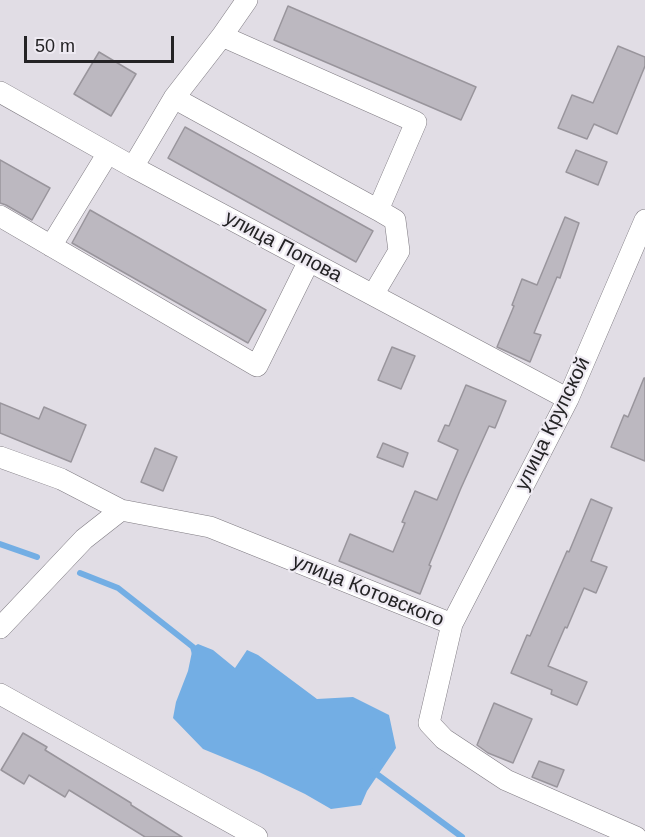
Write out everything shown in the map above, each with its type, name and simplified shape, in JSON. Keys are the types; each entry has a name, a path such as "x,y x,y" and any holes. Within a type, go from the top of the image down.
{"street":[{"path":"133,167 174,98 247,0"},
{"path":"222,36 416,122 378,210"},
{"name":"улица Попова","path":"0,92 133,167 568,399"},
{"path":"174,98 395,220 399,251 374,295"},
{"path":"51,246 108,153"},
{"path":"0,216 257,366 309,261"},
{"name":"улица Крупской","path":"452,624 568,399 645,220"},
{"name":"улица Котовского","path":"0,457 61,479 121,510 210,527 452,624 429,723 444,739 506,780 636,837"},
{"path":"0,628 84,539 121,510"},
{"path":"0,694 257,837"}],"water":[{"path":"198,644 213,650 235,668 247,650 258,655 317,699 353,697 389,715 396,748 367,791 361,805 331,809 259,772 203,749 173,718 193,647"}],"building":[{"path":"288,6 476,87 461,120 274,40"},
{"path":"618,46 645,57 645,66 617,134 594,124 587,139 558,128 572,95 593,103"},
{"path":"99,52 136,74 111,116 74,94"},
{"path":"185,127 373,231 356,262 168,158"},
{"path":"576,150 607,162 598,185 566,172"},
{"path":"0,160 50,188 32,220 0,203"},
{"path":"90,210 266,310 248,343 72,243"},
{"path":"565,217 579,223 560,278 557,277 534,333 541,335 530,362 497,347 514,306 512,305 522,279 537,285"},
{"path":"392,347 415,356 401,389 378,380"},
{"path":"644,378 645,461 611,447 624,415 628,417"},
{"path":"466,385 506,401 495,428 489,426 461,488 429,565 431,566 420,594 339,561 350,534 393,552 415,491 437,500 458,450 438,441 445,425 449,426"},
{"path":"0,403 39,419 44,407 86,425 71,462 0,433"},
{"path":"383,443 408,453 403,467 377,457"},
{"path":"155,448 177,457 163,491 141,482"},
{"path":"591,499 612,508 591,561 607,567 596,593 584,588 548,666 587,682 577,705 551,694 552,690 511,673 527,635 530,636 567,551 569,552"},
{"path":"494,703 532,719 513,763 488,753 477,745"},
{"path":"23,733 47,747 45,750 182,837 145,837 69,790 65,797 29,775 24,784 1,770"},
{"path":"539,761 564,770 557,787 532,777"}],"waterway":[{"path":"0,544 37,557"},
{"path":"80,573 118,588 193,647 195,654"},
{"path":"372,772 462,837"}]}
